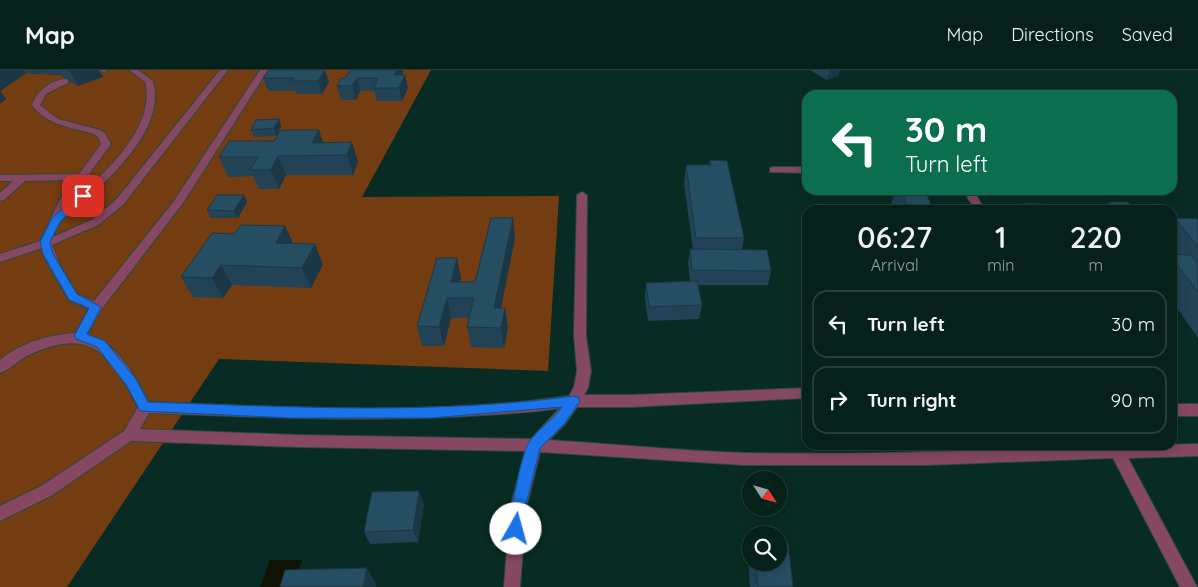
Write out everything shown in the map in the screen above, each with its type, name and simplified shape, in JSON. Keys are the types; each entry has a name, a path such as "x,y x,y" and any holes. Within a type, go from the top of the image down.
{"street":[{"path":"56,220 71,209 103,178 142,129 150,111 152,92 149,81 133,70"},
{"path":"0,258 87,226 113,209 224,70"},
{"path":"80,336 96,307 178,203 264,70"},
{"path":"65,81 42,93 36,105 41,113 51,119 80,126 102,135 106,144 64,201 45,242 54,265 73,297 96,307"},
{"path":"773,170 802,170"},
{"path":"0,198 22,177"},
{"path":"0,178 103,178"},
{"path":"512,587 518,509 534,445 560,420 581,388 584,371 580,336 582,195"},
{"path":"2,362 48,341 80,336 101,344 132,383 145,407"},
{"path":"145,407 292,412 431,412 538,406 574,401 631,401 802,392"},
{"path":"0,514 46,491 129,435 145,407"},
{"path":"1177,410 1198,410"},
{"path":"129,435 298,442 534,445 744,459 927,459 1081,450"},
{"path":"1177,449 1198,450"},
{"path":"1116,450 1189,587"}],"shaded area":[{"path":"94,70 431,70 362,197 559,196 548,371 219,359 67,587 0,587 0,91 26,73 61,75 78,86"},
{"path":"270,560 302,560 293,587 260,587"}],"building":[{"path":"269,70 325,70 318,81 292,81 294,78 263,78"},
{"path":"350,70 397,70 394,75 405,75 399,88 374,88 378,78 357,78 352,86 337,86 341,78 345,78"},
{"path":"279,119 274,128 251,130 256,120"},
{"path":"281,130 319,130 312,143 352,142 347,155 278,156 271,170 250,170 258,157 219,157 229,141 274,141"},
{"path":"710,160 727,161 744,238 696,238 686,165 711,165"},
{"path":"217,195 244,195 234,211 207,210"},
{"path":"903,195 927,195 931,205 907,205"},
{"path":"1109,202 1128,202 1130,205 1112,205"},
{"path":"1024,203 1047,205 1025,205"},
{"path":"491,218 513,218 494,308 505,308 501,328 467,327 474,298 447,298 439,327 417,326 437,258 457,258 451,282 475,282"},
{"path":"1177,218 1198,219 1198,247 1177,221"},
{"path":"241,225 285,226 276,243 315,244 302,268 221,265 212,278 181,277 212,233 234,234"},
{"path":"690,249 767,250 771,271 692,270"},
{"path":"1177,254 1191,255 1198,264 1198,292 1177,265"},
{"path":"697,281 702,305 649,307 646,283"},
{"path":"419,491 413,530 364,532 372,492"},
{"path":"788,542 793,587 758,587 757,571 787,571"},
{"path":"367,568 363,587 280,587 285,570"}],"route":[{"path":"83,196 71,209 56,220 49,231 45,242 48,254 73,297 83,303 96,307 80,336 101,344 132,383 145,407 225,411 431,412 538,406 574,401 560,420 534,445 518,509 516,529"}]}
